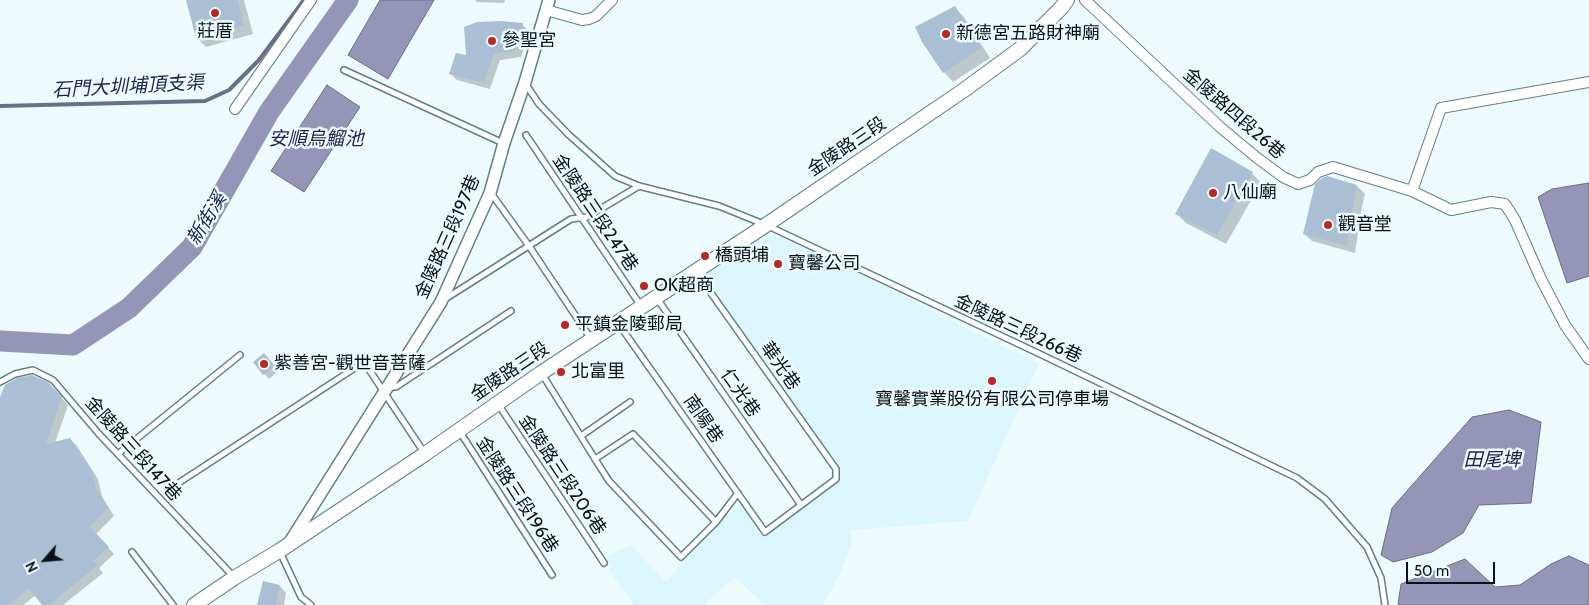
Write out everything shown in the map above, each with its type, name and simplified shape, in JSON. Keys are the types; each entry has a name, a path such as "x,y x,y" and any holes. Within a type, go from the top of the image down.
{"main road":[{"name":"金陵路三段","path":"194,605 425,454 591,339 766,226 964,90 1020,49 1067,0"}],"street":[{"path":"235,109 311,0"},
{"path":"548,5 582,20 596,16 612,0"},
{"name":"金陵路四段26巷","path":"1085,0 1220,127 1283,177 1298,184 1310,180 1318,172 1334,167 1412,191 1451,210 1491,202 1505,204 1515,220 1541,279 1565,325 1589,359"},
{"name":"金陵路三段197巷","path":"284,547 441,302 490,192 548,5"},
{"path":"1412,191 1440,108 1589,82"}],"lane":[{"path":"344,70 504,143"},
{"name":"金陵路三段266巷","path":"525,82 539,104 569,135 615,176 639,186 719,206 766,226 1297,478 1325,499 1368,547 1381,578 1385,605"},
{"name":"金陵路三段247巷","path":"526,134 641,306"},
{"path":"441,302 571,219 587,217 639,186"},
{"path":"490,192 529,246 591,339"},
{"name":"華光巷","path":"695,271 836,469 836,479 801,505"},
{"name":"仁光巷","path":"656,297 801,505"},
{"path":"386,390 396,387 511,310"},
{"name":"南陽巷","path":"618,322 765,532 801,505"},
{"path":"118,454 240,355"},
{"path":"180,482 364,362 386,390 425,454"},
{"name":"金陵路三段147巷","path":"0,382 15,374 33,370 54,380 99,434 234,578"},
{"path":"541,373 609,481 681,557 716,522 738,493"},
{"path":"581,436 630,402"},
{"name":"金陵路三段206巷","path":"498,403 604,563"},
{"name":"金陵路三段196巷","path":"458,430 552,574"},
{"path":"595,459 633,434 716,522"},
{"path":"284,547 301,597 311,605"},
{"path":"132,552 173,605"}],"shaded area":[{"path":"769,237 782,237 877,282 1039,364 968,521 851,530 851,544 842,570 823,605 765,605 734,577 704,605 634,605 611,573 607,556 631,545 666,582 716,525 742,503 763,535 841,480 700,275 757,240"}],"water":[{"path":"380,0 434,0 388,79 348,55"},
{"name":"安順烏鰡池","path":"327,85 360,107 304,192 271,171"},
{"path":"1589,183 1589,276 1567,283 1538,197 1552,189"},
{"name":"田尾埤","path":"1509,410 1541,422 1531,503 1479,505 1463,533 1432,552 1393,562 1381,555 1392,508 1472,417"},
{"path":"1569,556 1589,565 1589,605 1398,605 1401,584 1465,559 1495,587 1520,585 1551,564"}],"building":[{"name":"莊厝","path":"186,0 238,0 244,25 196,38"},
{"name":"新德宮五路財神廟","path":"955,6 982,48 943,73 922,42 915,27"},
{"name":"參聖宮","path":"477,22 523,23 515,51 494,54 484,83 449,74 456,53 466,55 464,27"},
{"name":"八仙廟","path":"1211,148 1253,172 1217,235 1175,214"},
{"path":"1327,176 1357,185 1347,246 1303,234 1315,184"},
{"name":"紫善宮-觀世音菩薩","path":"264,353 275,366 263,375 253,362"},
{"path":"32,375 49,383 62,397 46,444 70,438 92,471 96,488 108,508 90,527 109,547 93,561 98,565 49,605 42,605 29,588 9,605 0,605 0,397 5,385 17,378"},
{"path":"263,581 280,585 276,605 257,605"}],"waterway":[{"name":"石門大圳埔頂支渠","path":"0,106 205,101 229,90 259,60 304,0"},
{"name":"新街溪","path":"0,341 73,345 129,308 192,247 269,112 348,0"}],"place":[{"name":"莊厝","path":"215,13"},
{"name":"新德宮五路財神廟","path":"946,34"},
{"name":"參聖宮","path":"492,41"},
{"name":"八仙廟","path":"1213,193"},
{"name":"觀音堂","path":"1328,225"},
{"name":"橋頭埔","path":"705,256"},
{"name":"寶馨公司","path":"778,264"},
{"name":"OK超商","path":"644,286"},
{"name":"平鎮金陵郵局","path":"565,325"},
{"name":"紫善宮-觀世音菩薩","path":"264,364"},
{"name":"北富里","path":"561,372"},
{"name":"寶馨實業股份有限公司停車場","path":"992,381"}]}
